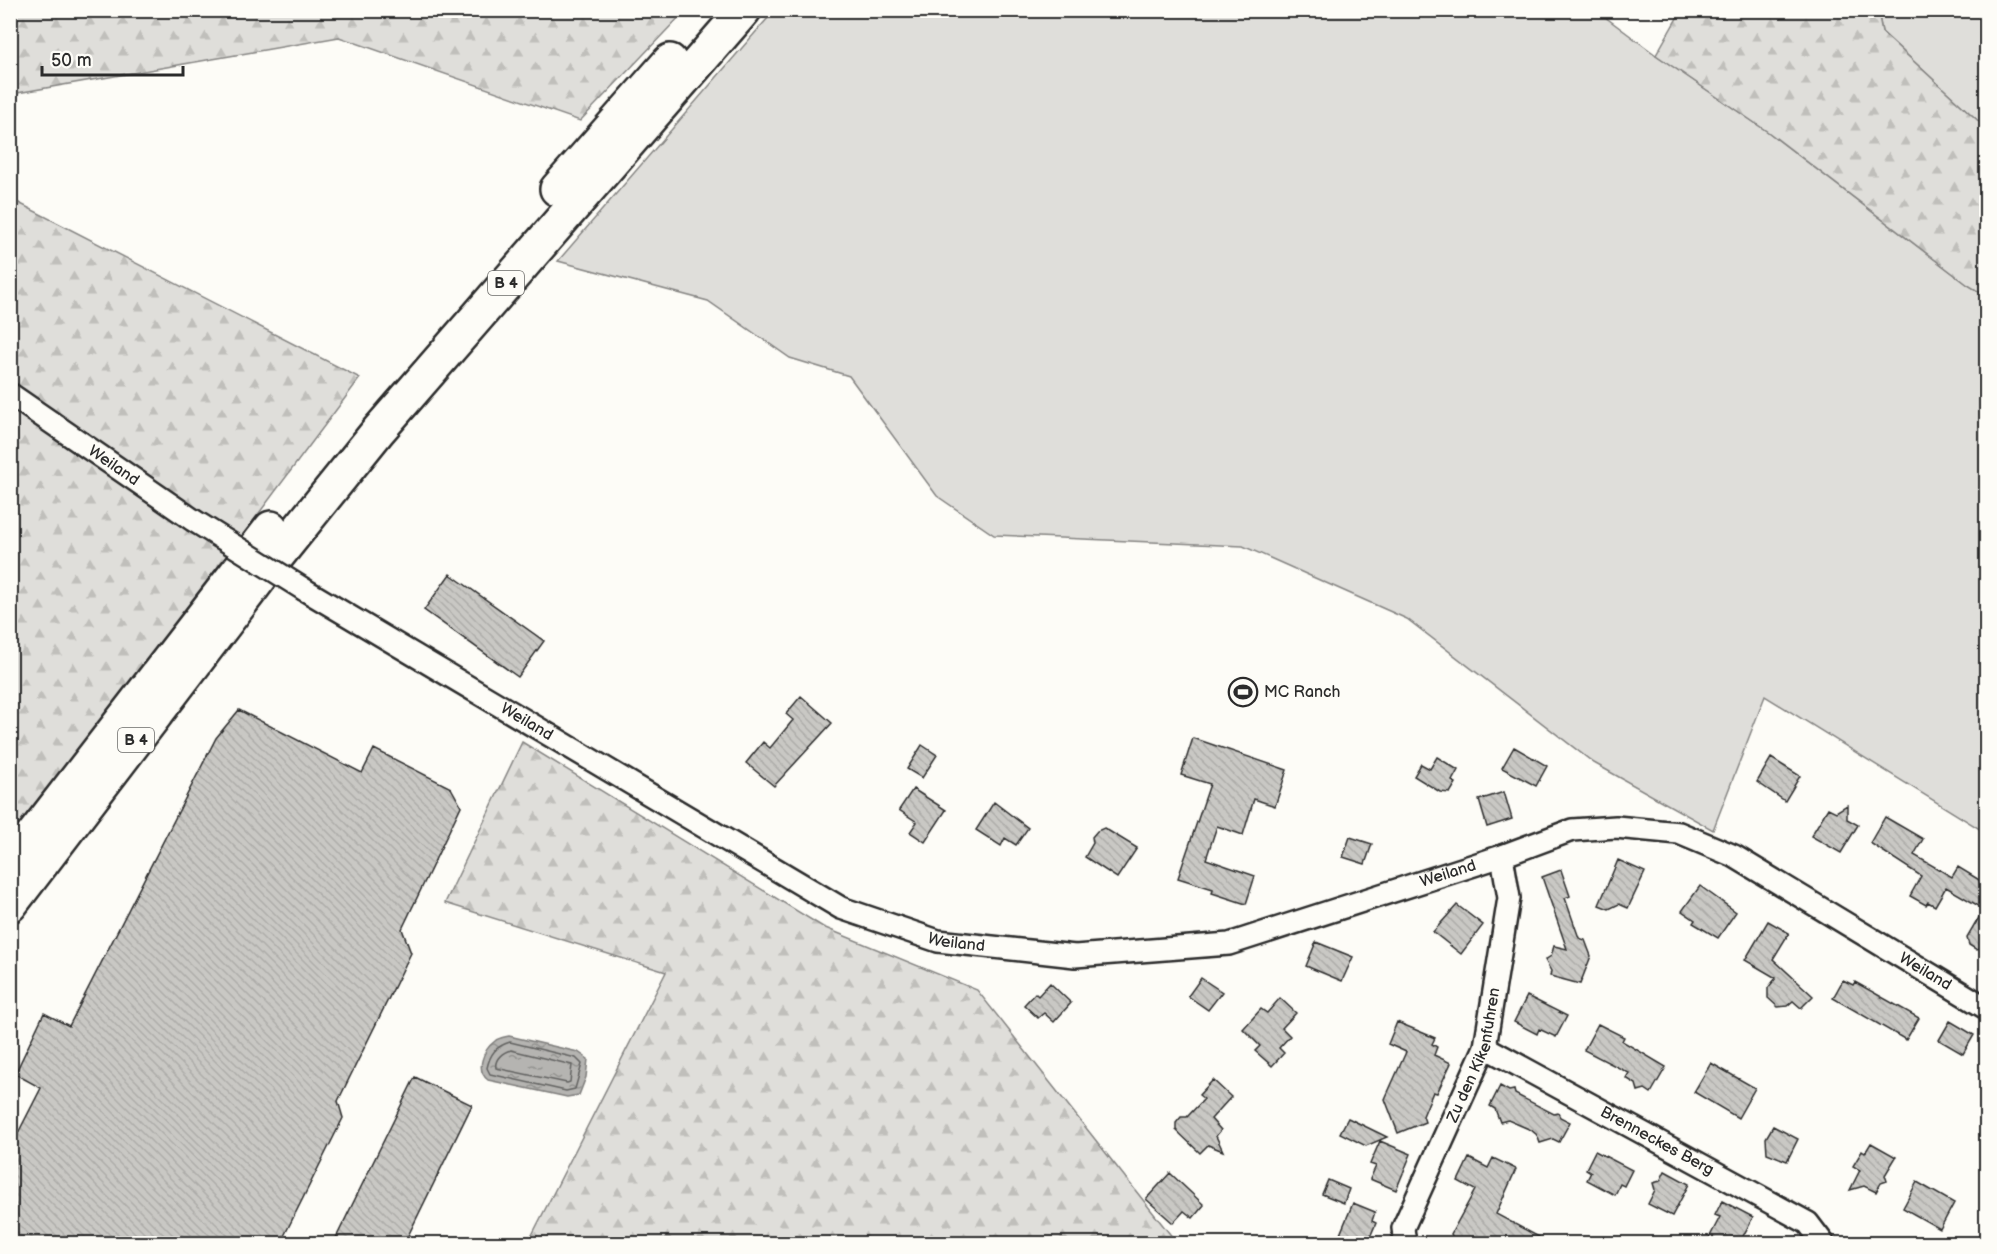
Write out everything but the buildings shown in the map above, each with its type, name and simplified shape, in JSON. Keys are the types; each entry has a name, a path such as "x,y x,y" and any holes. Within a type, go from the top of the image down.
{"highway":[{"name":"B 4","path":"10,865 243,562 353,426 627,107 716,10"},
{"name":"B 4","path":"10,905 262,575 378,430 744,10"}],"street":[{"name":"Weiland","path":"10,394 193,520 305,590 841,908 938,941 1075,956 1228,944 1502,856 1572,830 1616,827 1679,833 1734,856 1986,1008"},
{"name":"Zu den Kikenfuhren","path":"1405,1244 1403,1228 1485,1047 1509,898 1502,856"},
{"name":"Brenneckes Berg","path":"1485,1047 1808,1223 1824,1244"}],"green space":[{"path":"11,10 685,11 580,121 339,37 11,94"},
{"path":"774,11 1597,11 1656,55 1768,132 1968,285 1986,296 1986,833 1765,696 1713,830 1594,763 1407,619 1243,546 994,535 937,496 849,376 790,358 708,301 558,261"},
{"path":"1681,11 1878,11 1882,32 1986,128 1986,296 1968,285 1768,132 1656,55"},
{"path":"1878,11 1986,11 1986,128 1882,32"},
{"path":"11,199 360,378 11,845"},
{"path":"522,742 823,927 977,990 1177,1243 528,1243 666,972 445,903"}],"water":[{"path":"509,1036 578,1052 588,1059 586,1077 579,1095 567,1097 488,1080 481,1066 484,1055 496,1040"}],"place":[{"name":"MC Ranch","path":"1243,692"}]}
